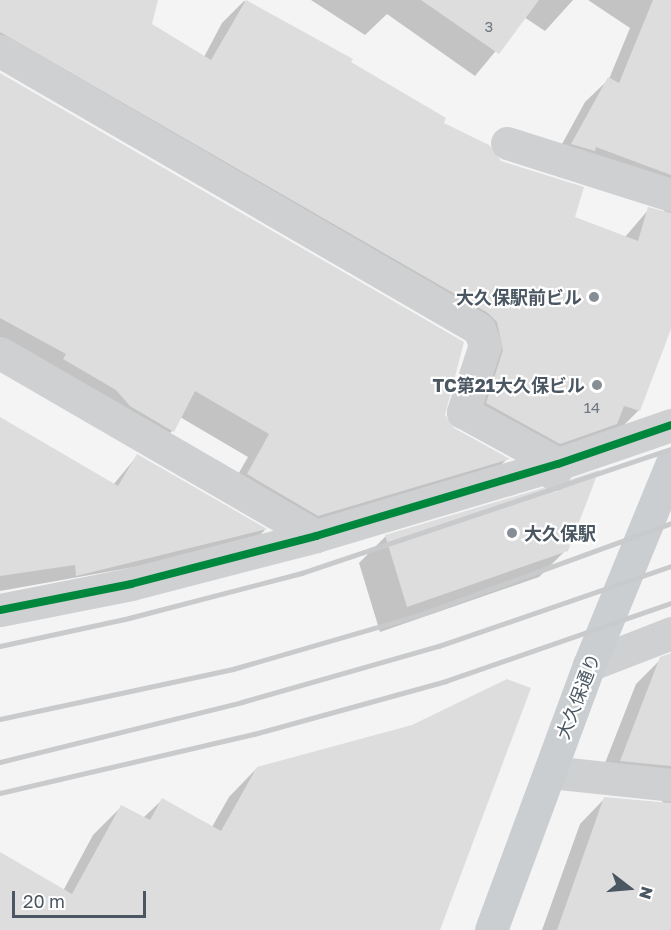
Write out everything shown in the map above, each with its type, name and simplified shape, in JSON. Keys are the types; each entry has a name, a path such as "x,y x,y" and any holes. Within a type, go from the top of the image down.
{"main road":[{"name":"大久保通り","path":"491,930 589,665 671,465"}],"street":[{"path":"0,51 479,329 485,345 462,412 556,469"},
{"path":"507,143 671,195"},
{"path":"0,353 316,536"},
{"path":"0,610 131,584 316,536 556,469 671,425"},
{"path":"589,665 671,633"},
{"path":"550,772 671,785"}],"building":[{"path":"0,0 158,0 152,24 211,60 246,0 353,59 351,62 446,118 444,123 489,145 501,161 584,187 575,217 638,241 648,207 671,213 671,329 640,411 624,406 617,424 560,444 486,403 503,350 497,322 488,313 0,32"},
{"path":"421,0 539,0 499,54"},
{"path":"653,0 671,0 671,175 596,147 595,151 571,144 608,77 619,83"},
{"path":"0,73 464,342 445,415 454,428 510,459 318,516 247,474 269,434 195,391 174,432 130,406 116,390 63,359 66,354 0,318"},
{"path":"0,417 118,486 137,454 267,529 76,576 75,565 0,576"},
{"name":"大久保駅","path":"599,470 568,551 407,607 385,535 543,488 557,492 572,479"},
{"path":"671,653 671,766 620,761 660,657"},
{"path":"507,679 531,688 440,930 0,930 0,852 72,894 121,805 150,820 162,798 221,831 257,767 412,725"},
{"path":"604,797 671,803 671,930 557,930"}],"railway":[{"path":"0,646 129,618 302,573 671,449"},
{"path":"0,719 233,669 416,616 671,523"},
{"path":"0,762 242,702 439,646 671,566"},
{"path":"0,793 254,734 446,681 671,603"}],"cycle path":[{"path":"0,610 131,584 316,536 558,464 671,425"}],"place":[{"name":"大久保駅前ビル","path":"594,297"},
{"name":"TC第21大久保ビル","path":"597,385"},
{"name":"大久保駅","path":"512,533"}]}
